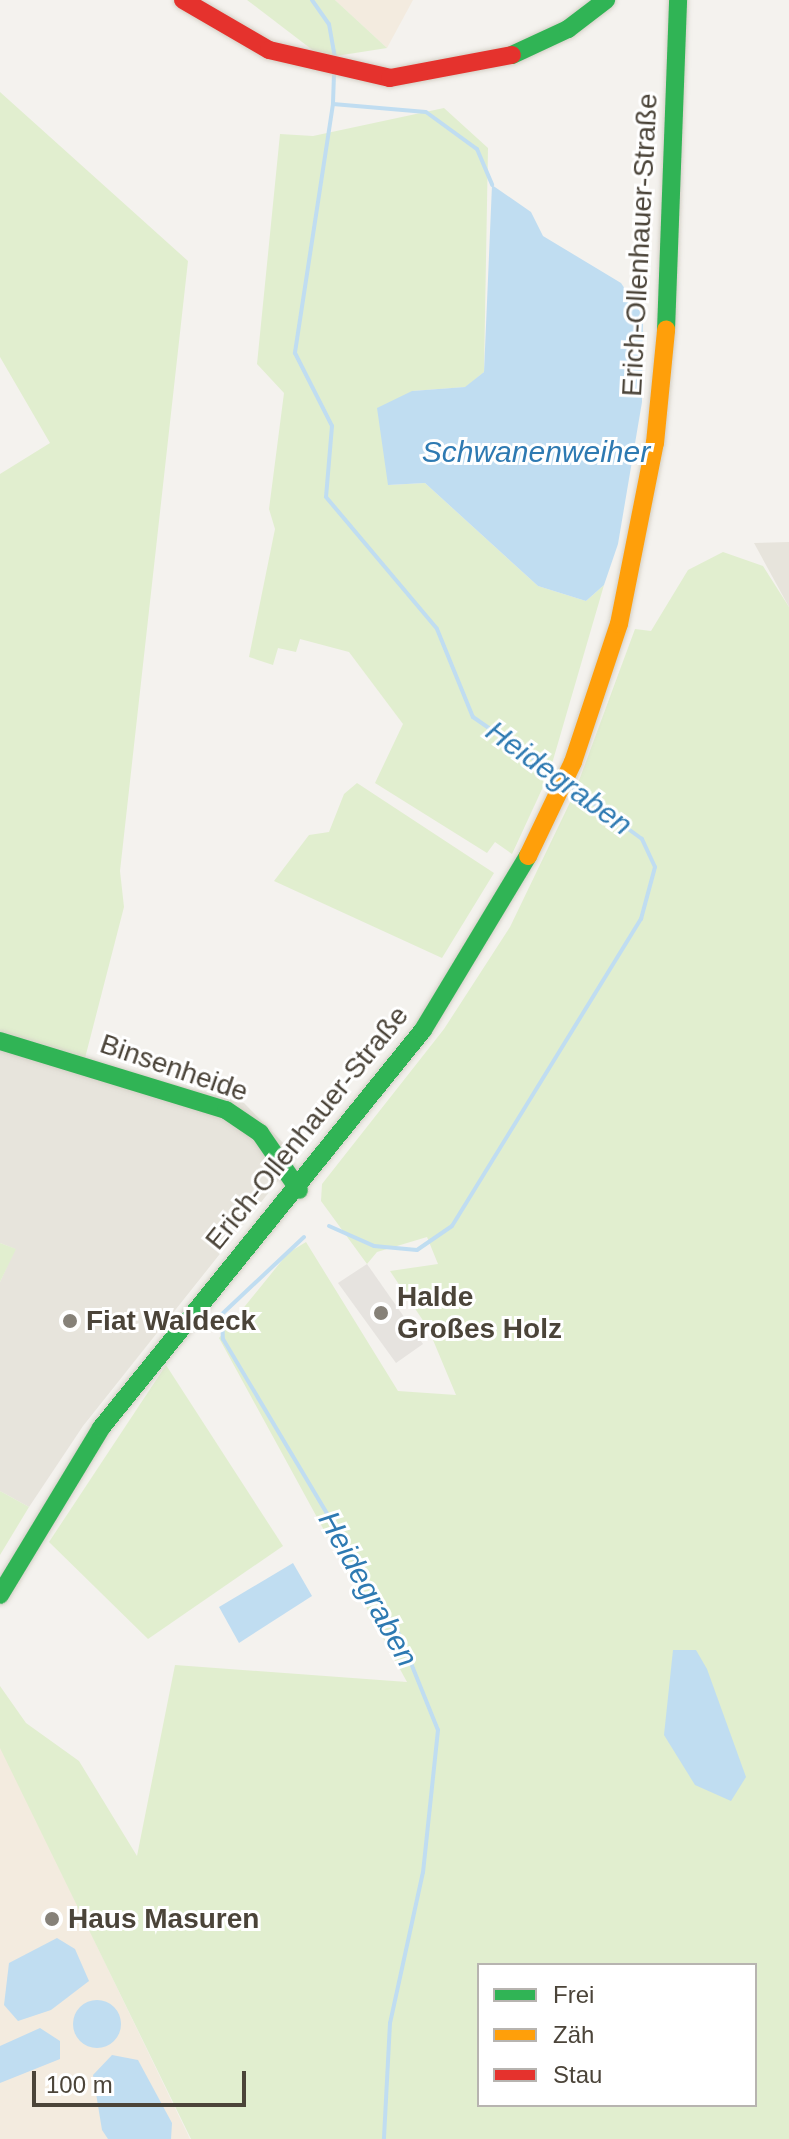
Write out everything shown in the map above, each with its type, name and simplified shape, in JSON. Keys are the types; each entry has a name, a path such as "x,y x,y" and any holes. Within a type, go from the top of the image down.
{"street":[{"path":"183,0 235,34 302,62 353,73 427,78 496,63 568,29 606,0"},
{"name":"Erich-Ollenhauer-Straße","path":"0,1595 101,1428 299,1190 471,958 569,772 619,624 655,443 670,288 678,0"},
{"name":"Binsenheide","path":"0,1041 226,1110 260,1133 299,1190"}],"shaded area":[{"path":"335,0 413,0 387,48"},
{"path":"789,542 789,607 754,543"},
{"path":"0,1037 244,1103 297,1157 83,1426 29,1507 0,1491 0,1282 15,1249 0,1243"},
{"name":"Halde Großes Holz","path":"367,1264 423,1344 396,1363 338,1283"},
{"path":"0,1745 122,1998 190,2139 0,2139"}],"green space":[{"path":"247,0 335,0 387,48 323,58"},
{"path":"0,92 188,261 120,871 124,907 84,1062 0,1037 0,474 50,443 0,357"},
{"path":"444,108 488,148 484,372 466,387 412,391 388,485 425,483 538,586 586,601 604,585 549,774 512,854 495,842 487,853 375,783 403,724 349,652 300,639 296,652 278,648 273,665 249,657 275,529 269,509 284,393 257,364 280,134 313,136"},
{"path":"723,552 763,566 789,607 789,2139 191,2139 0,1748 0,1686 26,1723 79,1761 137,1856 175,1665 407,1682 219,1338 288,1253 306,1242 398,1391 456,1395 428,1328 390,1271 438,1264 427,1237 377,1252 367,1264 321,1201 322,1184 444,1029 510,927 574,794 635,629 651,631 688,570"},
{"path":"357,783 494,873 442,958 274,881 309,835 329,832 344,794"},
{"path":"0,1243 16,1249 0,1282"},
{"path":"166,1365 283,1546 148,1639 49,1542"},
{"path":"0,1491 29,1507 0,1555"}],"water":[{"name":"Schwanenweiher","path":"492,185 531,212 543,236 621,283 643,316 642,402 618,544 604,585 586,601 538,586 425,483 388,485 377,408 412,391 465,387 484,372"},
{"path":"293,1563 312,1596 239,1643 219,1607"},
{"path":"673,1650 696,1650 707,1669 746,1777 731,1801 695,1785 664,1735"},
{"path":"57,1938 75,1949 89,1981 51,2010 18,2021 4,2005 9,1963"},
{"path":"97,2000 114,2007 121,2024 114,2041 97,2048 80,2041 73,2024 80,2007"},
{"path":"40,2028 60,2041 60,2059 0,2083 0,2046"},
{"path":"112,2055 138,2060 172,2123 171,2139 108,2139 102,2130 93,2075"}],"waterway":[{"name":"Heidegraben","path":"312,0 329,24 335,58"},
{"name":"Heidegraben","path":"334,74 333,104 426,112 477,149 492,185"},
{"name":"Heidegraben","path":"333,104 295,353 332,426 326,497 437,629 473,717 558,776"},
{"name":"Heidegraben","path":"329,1226 374,1246 417,1250 452,1226 641,919 655,867 642,839 571,787"},
{"name":"Heidegraben","path":"304,1237 222,1314 223,1339 400,1636 438,1730 423,1872 390,2023 384,2139"}],"traffic: fast":[{"path":"512,55 568,29 606,0"},
{"path":"666,330 678,0"},
{"path":"0,1595 101,1428 423,1030 528,856"},
{"path":"0,1041 226,1110 260,1133 299,1190"}],"traffic: slow":[{"path":"528,856 573,762 619,624 655,443 666,330"}],"traffic: jam":[{"path":"183,0 269,50 390,78 512,55"}],"place":[{"name":"Halde Großes Holz","path":"381,1313"},
{"name":"Fiat Waldeck","path":"70,1321"},
{"name":"Haus Masuren","path":"52,1919"}]}
